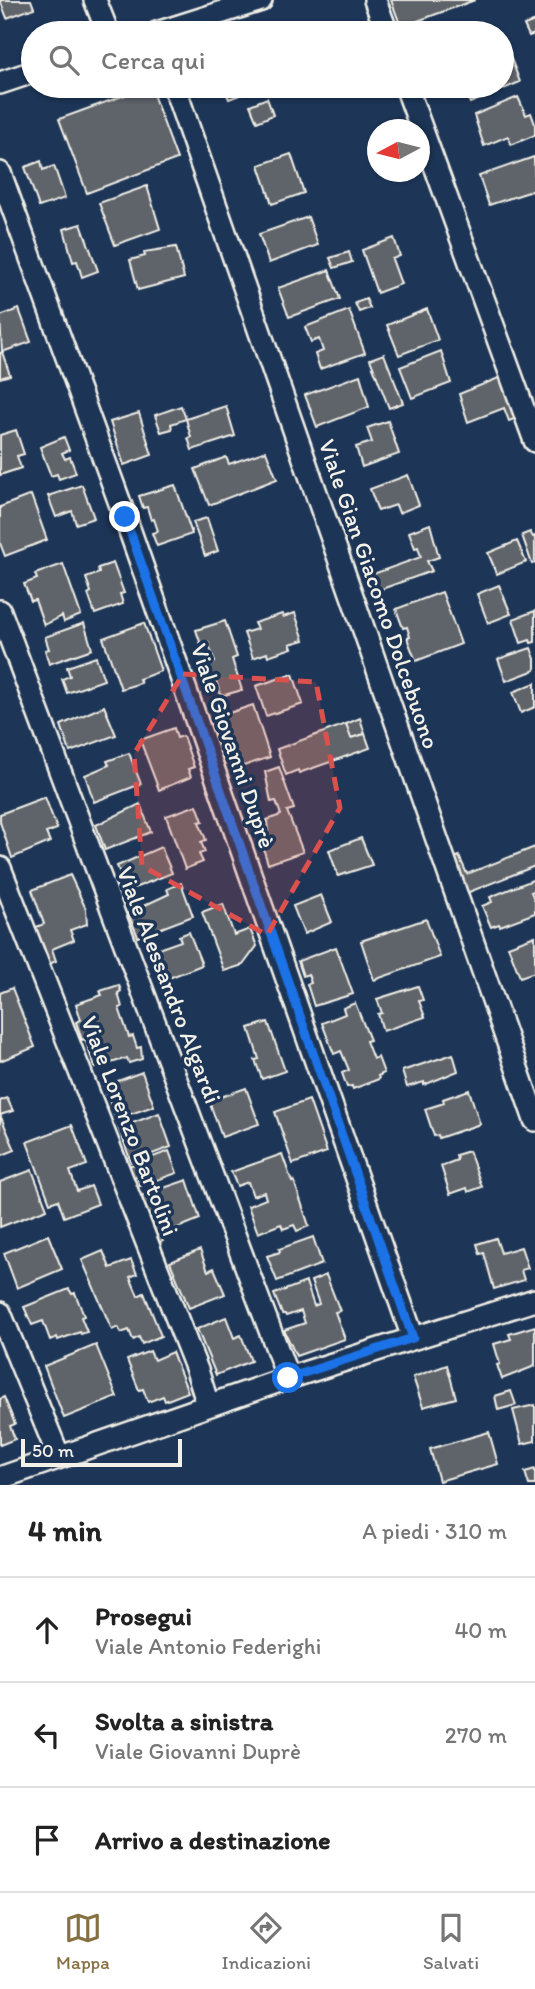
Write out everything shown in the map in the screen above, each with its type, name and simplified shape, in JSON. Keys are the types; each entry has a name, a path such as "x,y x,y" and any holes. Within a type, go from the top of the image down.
{"street":[{"path":"95,0 103,21"},
{"path":"195,21 261,0"},
{"path":"375,0 383,21"},
{"path":"0,83 21,76"},
{"name":"Viale Gian Giacomo Dolcebuono","path":"178,98 535,1121"},
{"path":"410,98 535,441"},
{"name":"Viale Giovanni Duprè","path":"0,173 413,1338"},
{"name":"Viale Alessandro Algardi","path":"0,611 288,1378"},
{"name":"Viale Lorenzo Bartolini","path":"0,868 197,1370 208,1405"},
{"path":"0,1478 288,1378 535,1300"},
{"path":"0,1312 60,1457"}],"highlighted area":[{"path":"183,674 316,682 340,808 267,935 142,866 134,754"}],"building":[{"path":"0,0 31,0 34,8 7,18"},
{"path":"391,0 475,0 417,21 399,21"},
{"path":"535,21 535,34 529,36 524,25"},
{"path":"514,66 520,82 514,85"},
{"path":"518,97 526,115 531,113 535,135 511,145 508,136 484,146 474,115"},
{"path":"117,98 154,98 177,159 87,193 59,119"},
{"path":"267,98 273,115 257,122 250,105"},
{"path":"468,98 482,98 470,103"},
{"path":"291,154 304,193 272,204 259,165"},
{"path":"534,157 535,190 489,205 479,176"},
{"path":"41,161 43,170 54,166 65,198 39,207 25,167"},
{"path":"147,186 160,229 115,245 99,203"},
{"path":"308,217 318,245 269,263 259,234"},
{"path":"81,224 98,271 82,277 77,261 73,262 64,229"},
{"path":"394,238 400,256 392,259 401,284 377,293 362,250"},
{"path":"176,247 184,278 138,290 130,260 145,256 144,252"},
{"path":"349,252 352,262 334,268 330,258"},
{"path":"329,270 340,299 289,317 278,288"},
{"path":"366,299 370,308 359,312 355,303"},
{"path":"19,309 31,342 2,352 0,316"},
{"path":"427,309 438,340 399,355 387,325"},
{"path":"349,310 365,353 320,369 315,354 323,351 319,339 311,342 305,327"},
{"path":"441,351 451,383 412,398 400,367"},
{"path":"2,352 10,375 0,378 0,353"},
{"path":"384,354 403,403 389,408 370,359"},
{"path":"360,375 369,407 317,427 305,395"},
{"path":"501,377 517,418 509,421 504,408 468,422 459,394"},
{"path":"181,406 186,419 171,424 172,429 161,432 155,415"},
{"path":"226,406 235,436 192,450 186,419"},
{"path":"139,413 152,455 124,465 110,422"},
{"path":"388,421 399,454 362,467 356,447 372,442 367,428"},
{"path":"16,430 24,454 17,456 21,468 0,475 0,435"},
{"path":"64,437 69,450 62,453 65,459 70,457 76,473 59,479 57,474 51,476 40,447"},
{"path":"266,451 277,479 209,505 195,469 226,457 229,464"},
{"path":"408,475 419,505 399,513 396,505 378,511 370,489"},
{"path":"82,485 94,518 76,524 72,511 56,517 48,496"},
{"path":"175,485 192,534 157,546 152,533 158,531 154,519 151,520 147,507 143,508 139,496"},
{"path":"31,495 47,540 5,556 0,543 0,507"},
{"path":"207,518 218,551 205,556 193,522"},
{"path":"430,524 439,557 427,561 432,571 379,590 373,574 421,557 409,532"},
{"path":"530,532 535,536 535,563 532,564 522,535"},
{"path":"517,541 526,562 497,574 488,553"},
{"path":"113,563 124,593 120,594 123,604 95,614 86,578 99,573 98,568"},
{"path":"63,564 81,615 64,622 62,616 44,625 35,600 31,601 24,584 37,579 35,574"},
{"path":"499,585 511,614 488,623 477,594"},
{"path":"442,592 461,644 416,661 407,638 410,637 407,627 403,628 396,609"},
{"path":"535,611 535,642 531,643 530,640 521,643 513,619"},
{"path":"295,613 304,640 290,644 292,648 253,658 244,633 257,629 254,623 282,614 283,617"},
{"path":"225,621 237,657 232,659 242,690 221,696 216,681 209,683 203,666 215,662 208,642 201,645 196,630"},
{"path":"84,623 92,649 49,664 45,650 49,649 45,637"},
{"path":"144,623 161,671 139,679 141,683 121,689 103,638"},
{"path":"531,648 535,670 506,681 498,659"},
{"path":"96,657 104,680 67,693 62,679 70,676 67,667"},
{"path":"293,674 303,704 266,716 256,686"},
{"path":"535,683 535,707 521,713 513,692"},
{"path":"253,705 270,757 235,769 217,717"},
{"path":"104,706 116,735 70,752 61,725"},
{"path":"360,718 365,734 351,738 346,724"},
{"path":"346,724 351,738 365,734 370,748 286,775 277,749"},
{"path":"174,728 177,738 183,736 194,767 188,769 191,777 159,790 140,740"},
{"path":"129,753 141,784 94,802 85,775 109,765 107,761"},
{"path":"279,767 294,809 287,811 303,852 268,864 260,838 268,835 267,820 281,815 276,801 271,802 265,772"},
{"path":"45,797 57,829 46,833 50,842 12,858 0,822 0,814"},
{"path":"140,804 151,832 105,850 96,825"},
{"path":"197,805 203,821 199,822 206,840 201,842 205,852 199,854 203,862 185,869 166,816"},
{"path":"361,838 372,865 338,876 329,850"},
{"path":"161,847 172,873 127,891 117,866"},
{"path":"535,847 535,866 464,894 450,860 459,856 467,874"},
{"path":"70,875 86,909 87,924 70,930 74,940 52,949 56,961 45,966 31,929 44,924 32,890"},
{"path":"535,879 535,891 531,892 535,901 535,913 491,927 482,906 492,902 490,897"},
{"path":"181,883 193,916 138,937 128,913 169,894 167,889"},
{"path":"321,895 332,922 304,934 293,906"},
{"path":"223,904 234,935 250,929 257,946 243,965 224,971 202,912"},
{"path":"426,919 440,957 374,980 361,941"},
{"path":"189,932 202,965 169,978 158,949 181,941 179,936"},
{"path":"535,936 535,972 520,977 508,946"},
{"path":"336,947 353,994 314,1006 307,984 311,983 308,974 303,976 298,961"},
{"path":"119,985 122,1007 119,1008 129,1037 133,1036 137,1048 141,1047 142,1059 129,1063 127,1058 95,1068 76,1022 81,1020 76,1004 102,995 100,991"},
{"path":"418,986 423,1000 419,1001 425,1017 383,1031 378,1014 382,1013 377,999"},
{"path":"12,988 35,1047 0,1061 0,993"},
{"path":"355,1003 370,1040 366,1041 373,1059 378,1057 384,1073 378,1076 379,1079 353,1089 352,1086 347,1087 342,1073 349,1070 341,1051 334,1054 322,1023 345,1014 343,1008"},
{"path":"268,1022 285,1071 262,1079 249,1028"},
{"path":"453,1054 458,1071 424,1085 424,1082 407,1087 402,1071"},
{"path":"142,1072 154,1106 116,1119 104,1086"},
{"path":"246,1088 259,1124 222,1137 209,1101"},
{"path":"469,1090 480,1124 439,1138 438,1135 434,1136 425,1109"},
{"path":"7,1098 13,1111 0,1115 0,1101"},
{"path":"309,1100 327,1152 293,1164 275,1112"},
{"path":"159,1113 171,1147 131,1162 119,1128"},
{"path":"0,1115 15,1150 0,1156"},
{"path":"72,1125 87,1165 70,1171 77,1191 91,1186 98,1204 64,1217 58,1200 50,1203 27,1142"},
{"path":"169,1151 177,1173 140,1186 137,1176 127,1179 120,1161 127,1158 129,1166"},
{"path":"469,1151 482,1187 468,1192 467,1188 450,1194 441,1166 457,1160 456,1155"},
{"path":"282,1154 309,1226 297,1231 294,1225 283,1229 281,1224 258,1233 248,1206 266,1199 264,1192 253,1196 248,1182 237,1186 231,1172"},
{"path":"32,1170 47,1209 0,1227 0,1182"},
{"path":"187,1180 200,1219 161,1236 163,1241 152,1245 134,1198"},
{"path":"48,1235 62,1269 17,1288 4,1253"},
{"path":"313,1237 322,1264 277,1281 267,1256"},
{"path":"496,1238 501,1253 521,1247 528,1268 521,1270 524,1280 494,1289 484,1253 480,1254 477,1244"},
{"path":"200,1250 208,1271 214,1268 225,1294 189,1308 170,1262"},
{"path":"103,1251 110,1268 131,1260 137,1274 130,1277 138,1296 144,1293 161,1336 142,1344 139,1337 133,1340 129,1330 121,1333 118,1327 112,1330 82,1260"},
{"path":"326,1275 340,1311 335,1312 345,1339 296,1356 284,1330 305,1323 301,1311 286,1316 282,1314 274,1294 306,1282 314,1306 319,1304 311,1281"},
{"path":"69,1289 72,1294 75,1293 87,1332 50,1340 43,1321 32,1325 24,1307"},
{"path":"226,1317 234,1338 241,1335 251,1361 216,1375 197,1329"},
{"path":"535,1326 535,1366 502,1379 494,1344 511,1339 509,1334"},
{"path":"96,1345 117,1397 64,1418 44,1366"},
{"path":"150,1351 154,1360 172,1352 188,1392 165,1401 163,1396 148,1402 143,1389 139,1390 127,1360"},
{"path":"447,1365 456,1398 423,1407 413,1377"},
{"path":"511,1391 516,1405 498,1410 495,1396"},
{"path":"4,1397 15,1424 10,1426 15,1439 0,1445 0,1399"},
{"path":"535,1405 535,1441 522,1444 513,1410"},
{"path":"489,1432 498,1464 439,1481 430,1449"},
{"path":"535,1469 535,1485 529,1485 525,1472"}],"route":[{"path":"125,517 413,1338 288,1378"}]}
